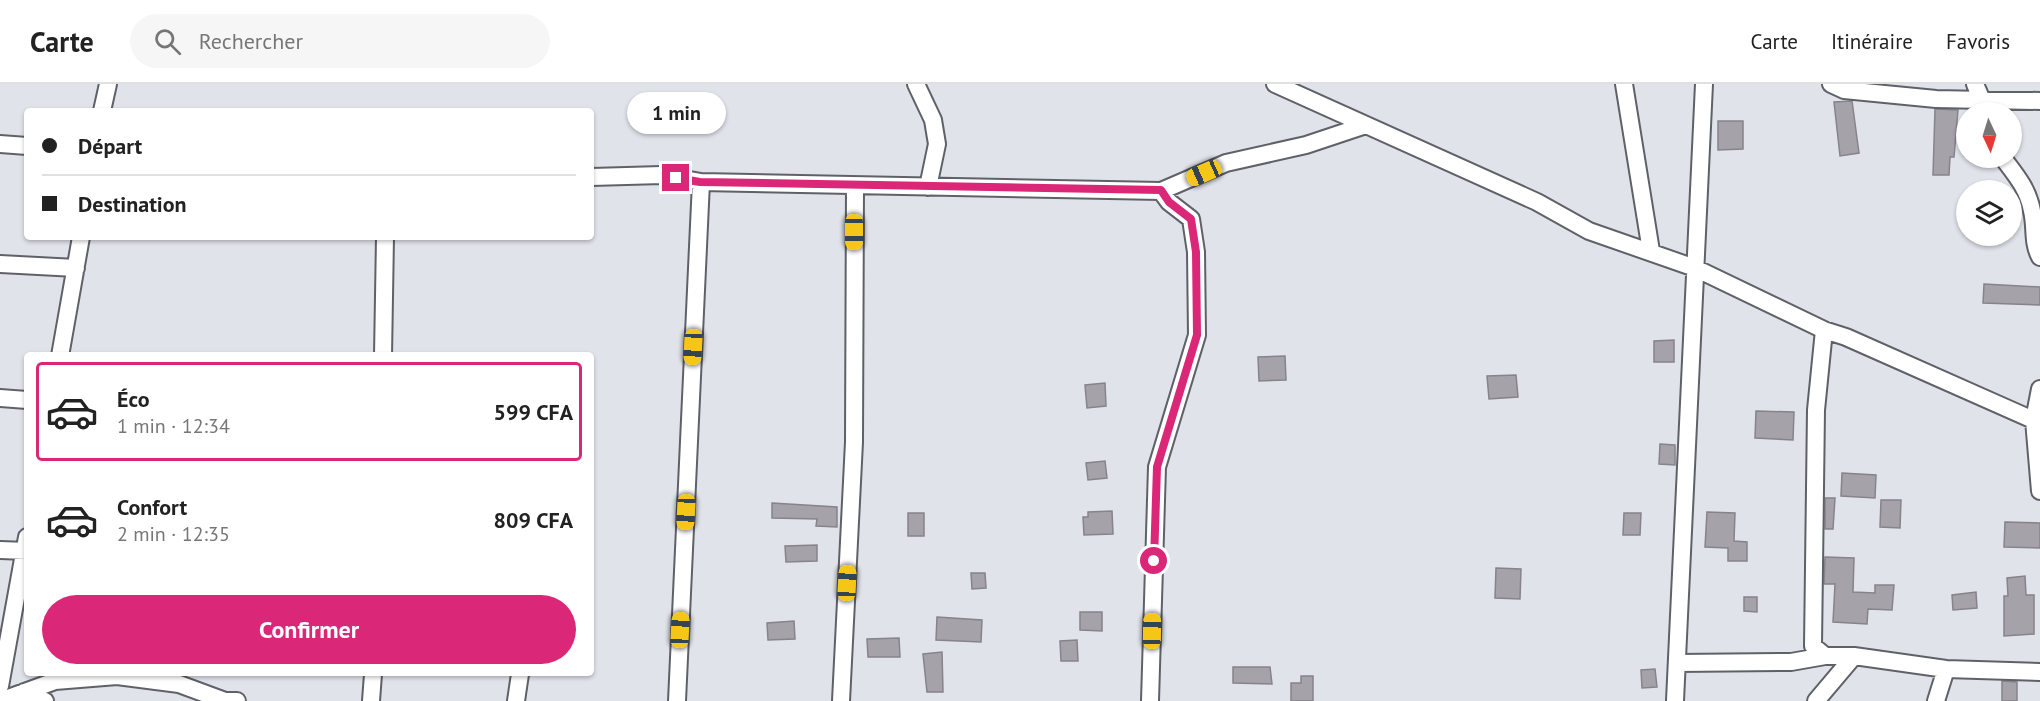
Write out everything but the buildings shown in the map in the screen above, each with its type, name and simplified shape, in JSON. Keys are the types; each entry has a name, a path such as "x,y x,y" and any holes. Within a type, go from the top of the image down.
{"street":[{"path":"103,108 108,84"},
{"path":"916,84 933,120 937,144 928,187"},
{"path":"1275,84 1537,202 1589,231 1695,268 1824,330 1866,346 2037,422"},
{"path":"1624,84 1651,251"},
{"path":"1675,701 1704,84"},
{"path":"1831,84 1844,90 1957,102"},
{"path":"1975,84 1983,102"},
{"path":"2022,103 2040,101"},
{"path":"594,177 662,175 700,182 1161,190 1226,163 1306,144 1366,125"},
{"path":"0,144 24,146"},
{"path":"2010,168 2027,190 2033,213 2034,245 2040,257"},
{"path":"677,701 700,182"},
{"path":"841,701 854,442 855,186"},
{"path":"1150,701 1157,467 1197,335 1196,252 1191,219 1169,202 1161,190"},
{"path":"61,352 81,240"},
{"path":"383,352 385,240"},
{"path":"0,264 76,268"},
{"path":"1824,330 1816,411 1813,646 1825,656"},
{"path":"2040,389 2037,422 2040,491"},
{"path":"0,398 24,400"},
{"path":"0,550 24,546"},
{"path":"0,686 24,557"},
{"path":"1677,663 1791,662 1825,656 1854,656 1947,669 2040,672"},
{"path":"1816,701 1854,656"},
{"path":"1936,701 1947,669"},
{"path":"0,701 55,681 117,676 179,684 225,701 237,701"},
{"path":"371,701 373,676"},
{"path":"516,701 520,676"},
{"path":"24,692 45,701"}],"route":[{"path":"676,178 700,182 855,186 1161,190 1169,202 1191,219 1196,252 1197,335 1179,399 1163,440 1157,467 1154,561"}]}
